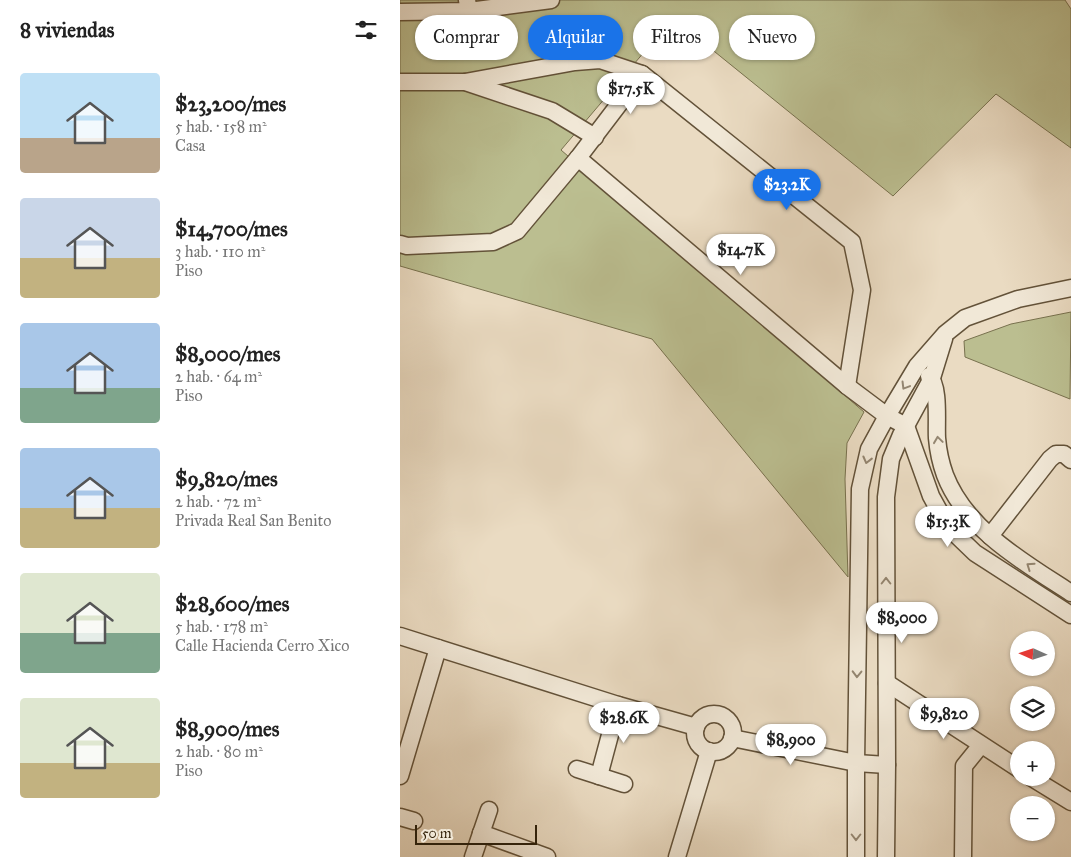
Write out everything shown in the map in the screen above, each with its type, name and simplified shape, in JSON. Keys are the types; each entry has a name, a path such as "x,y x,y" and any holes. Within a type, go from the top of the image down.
{"street":[{"path":"400,12 468,5 551,0"},
{"path":"400,82 465,82 575,62 600,60 642,74 852,242 862,290 847,386"},
{"path":"400,244 407,246 494,242 517,231 595,137 642,74"},
{"path":"465,82 552,111 595,137"},
{"path":"578,158 847,386 886,416 906,426 931,496 948,527 975,553 1071,615"},
{"path":"856,857 860,489 869,449 886,416 917,366 946,334 965,318 1018,299 1071,288"},
{"path":"886,857 886,497 891,459 906,426 932,378 946,334"},
{"path":"917,366 932,378 935,387 938,440 946,475 962,506 990,536 1071,593"},
{"path":"990,536 1050,459 1064,457"},
{"path":"400,636 618,705 696,727"},
{"path":"400,776 438,648"},
{"path":"887,684 1010,763"},
{"path":"599,776 618,705"},
{"path":"719,714 731,724 732,738 729,745 723,750 716,752 708,751 697,742 695,735 696,727 705,716 719,714"},
{"path":"732,738 856,763 887,765"},
{"path":"963,857 964,766 981,745"},
{"path":"677,857 708,751"},
{"path":"576,769 624,784"},
{"path":"1045,786 1071,802"},
{"path":"474,856 489,810"},
{"path":"481,833 547,857"}],"green space":[{"path":"400,0 1065,0 1071,9 1071,148 996,94 893,196 719,55 719,15 633,15 633,60 637,60 561,150 864,412 847,443 845,479 848,577 652,339 400,266"},
{"path":"1071,312 1070,399 965,357 964,341 1011,324"}]}
